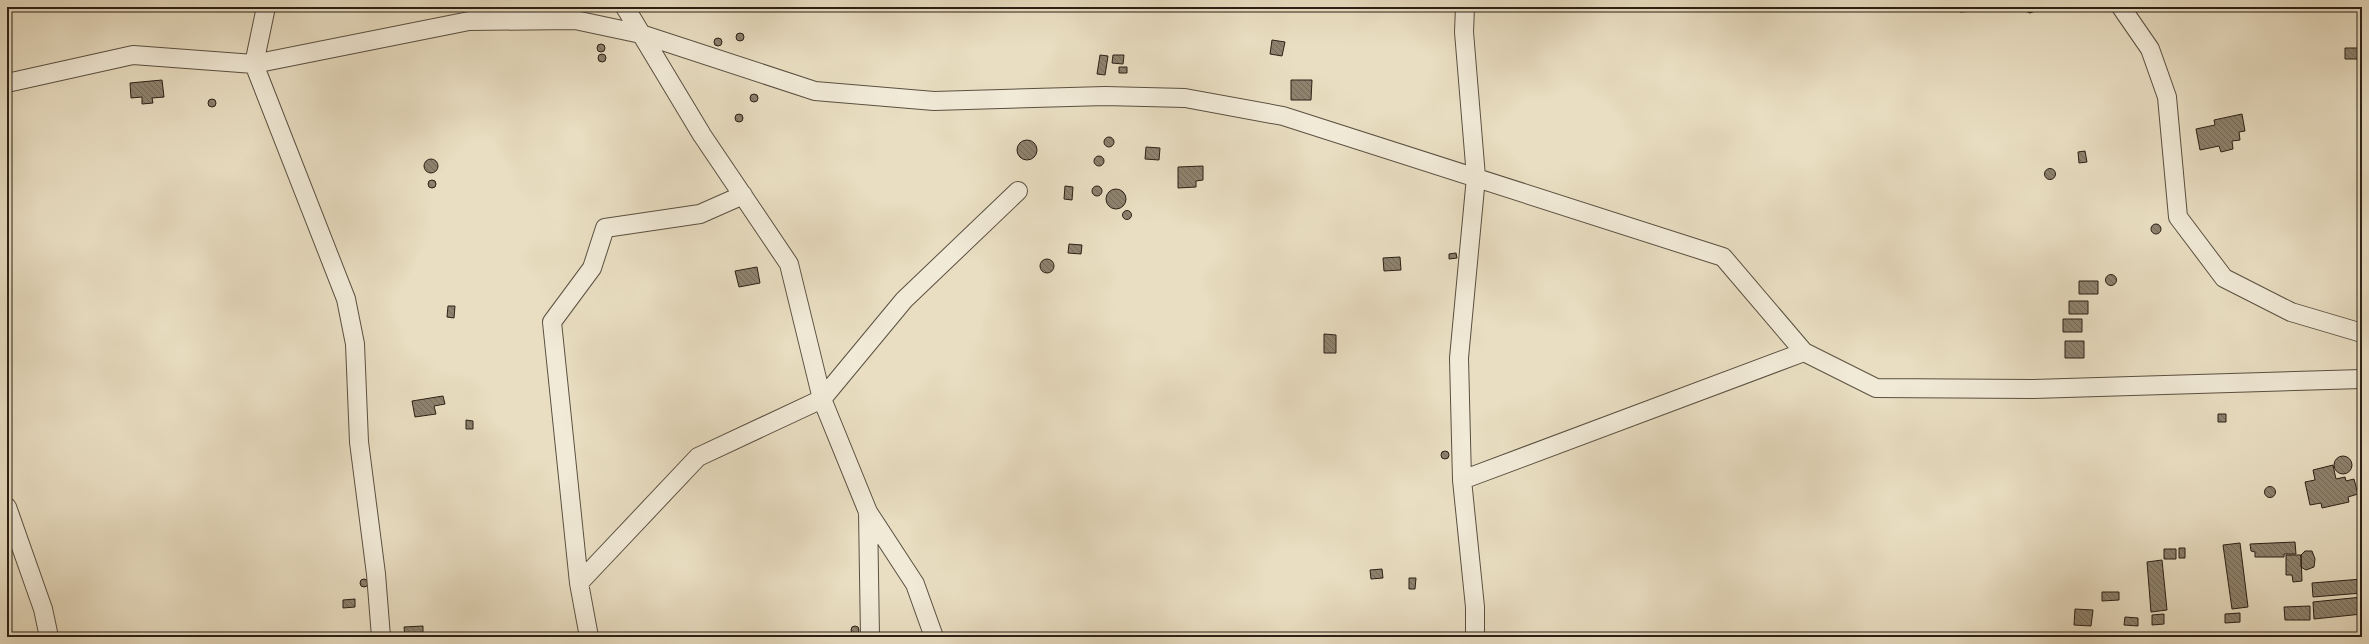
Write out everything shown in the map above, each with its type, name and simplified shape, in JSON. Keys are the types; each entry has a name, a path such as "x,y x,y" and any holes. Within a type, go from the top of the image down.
{"street":[{"path":"266,7 254,64 346,299 355,344 360,442 376,574 381,637"},
{"path":"625,7 702,135 789,264 822,398 868,512 915,584 934,637"},
{"path":"1452,7 1464,32"},
{"path":"1465,7 1464,32 1476,177 1459,358 1462,480 1475,607 1475,637"},
{"path":"2121,7 2150,49 2167,97 2178,217 2224,278 2291,312 2362,333"},
{"path":"7,83 133,55 254,64 469,21 575,20 641,34 815,91 934,101 1105,96 1185,98 1283,116 1723,257 1804,352 1876,388 2032,389 2362,379"},
{"path":"579,584 698,457 822,398 904,300 1018,191"},
{"path":"589,637 579,584 552,322 592,268 605,228 700,214 743,195"},
{"path":"1462,480 1804,352"},
{"path":"7,507 43,609 49,637"},
{"path":"868,512 870,637"}],"building":[{"path":"1959,7 1975,7 1976,11 1960,12"},
{"path":"2024,7 2036,7 2035,11 2030,13 2025,11"},
{"path":"738,33 742,33 744,37 742,41 738,41 736,39 736,35"},
{"path":"716,38 720,38 722,42 720,46 716,46 714,44 714,40"},
{"path":"1272,40 1285,42 1282,56 1270,54"},
{"path":"599,44 603,44 605,48 603,52 599,52 597,50 597,46"},
{"path":"2345,48 2362,48 2362,59 2345,59"},
{"path":"600,54 604,54 606,58 604,62 600,62 598,60 598,56"},
{"path":"1100,55 1108,56 1105,75 1097,74"},
{"path":"1113,55 1124,55 1123,64 1112,63"},
{"path":"1119,67 1127,67 1127,73 1119,73"},
{"path":"162,80 164,97 152,98 153,103 142,104 142,97 131,98 130,83"},
{"path":"1291,80 1312,80 1311,100 1291,100"},
{"path":"752,94 756,94 758,98 756,102 752,102 750,100 750,96"},
{"path":"210,99 214,99 216,103 214,107 210,107 208,105 208,101"},
{"path":"737,114 741,114 743,118 741,122 737,122 735,120 735,116"},
{"path":"2242,114 2245,131 2239,132 2240,140 2232,141 2233,149 2221,152 2219,146 2200,150 2196,129 2215,125 2214,120"},
{"path":"1107,137 1111,137 1113,138 1113,146 1107,147 1104,144 1104,140"},
{"path":"1023,140 1031,140 1037,146 1037,154 1031,160 1023,160 1017,154 1017,146"},
{"path":"1146,147 1160,148 1159,160 1145,159"},
{"path":"2085,151 2087,162 2079,163 2078,152"},
{"path":"1097,156 1101,156 1103,157 1103,165 1097,166 1094,163 1094,159"},
{"path":"431,159 436,161 438,166 436,171 431,173 426,171 424,166 426,161"},
{"path":"1203,166 1203,180 1196,181 1196,187 1178,188 1178,167"},
{"path":"2050,168 2054,170 2056,174 2054,178 2050,180 2046,178 2044,174 2046,170"},
{"path":"430,180 434,180 436,184 434,188 430,188 428,186 428,182"},
{"path":"1065,186 1073,187 1072,200 1064,199"},
{"path":"1097,186 1102,191 1097,196 1092,191"},
{"path":"1112,189 1120,189 1126,195 1126,203 1120,209 1112,209 1106,203 1106,195"},
{"path":"1125,211 1129,211 1131,215 1129,219 1125,219 1123,217 1123,213"},
{"path":"2154,224 2158,224 2160,225 2160,233 2154,234 2151,231 2151,227"},
{"path":"1069,244 1082,245 1081,254 1068,253"},
{"path":"1456,253 1457,258 1449,259 1449,254"},
{"path":"1400,257 1401,270 1384,271 1383,258"},
{"path":"1047,259 1052,261 1054,266 1052,271 1047,273 1042,271 1040,266 1042,261"},
{"path":"757,267 760,283 739,287 735,271"},
{"path":"2111,274 2115,276 2117,280 2115,284 2111,286 2107,284 2105,280 2107,276"},
{"path":"2079,281 2098,281 2098,294 2079,294"},
{"path":"2069,301 2088,301 2088,314 2069,314"},
{"path":"448,306 455,306 454,318 447,317"},
{"path":"2063,319 2082,319 2082,332 2063,332"},
{"path":"1324,334 1336,335 1336,353 1324,353"},
{"path":"2065,341 2084,341 2084,358 2065,358"},
{"path":"443,396 445,404 434,406 436,414 415,417 412,401"},
{"path":"2218,414 2226,414 2226,422 2218,422"},
{"path":"466,420 473,421 473,429 466,429"},
{"path":"1443,451 1447,451 1449,455 1447,459 1443,459 1441,457 1441,453"},
{"path":"2339,456 2347,456 2352,461 2350,472 2347,474 2339,474 2334,469 2334,461"},
{"path":"2333,465 2336,479 2345,477 2346,481 2354,479 2358,494 2348,497 2349,502 2322,508 2321,503 2310,505 2305,482 2315,480 2313,470"},
{"path":"2270,486 2274,488 2276,492 2274,496 2270,498 2266,496 2264,492 2266,488"},
{"path":"2295,542 2296,554 2284,554 2284,557 2255,557 2255,552 2251,551 2250,544"},
{"path":"2240,543 2248,607 2232,609 2223,545"},
{"path":"2179,548 2185,548 2185,558 2179,558"},
{"path":"2164,549 2176,549 2176,559 2164,559"},
{"path":"2305,551 2312,551 2315,559 2314,567 2306,570 2301,567 2301,555"},
{"path":"2286,555 2301,555 2302,581 2293,582 2292,575 2286,575"},
{"path":"2162,560 2167,610 2151,612 2147,562"},
{"path":"1382,569 1383,578 1371,579 1370,570"},
{"path":"1409,578 1416,578 1415,589 1409,589"},
{"path":"362,579 366,579 368,583 366,587 362,587 360,585 360,581"},
{"path":"2362,579 2362,593 2313,597 2312,583"},
{"path":"2102,592 2119,592 2119,600 2102,601"},
{"path":"2362,597 2362,614 2314,619 2313,602"},
{"path":"355,599 355,607 343,608 343,600"},
{"path":"2310,606 2310,620 2285,620 2284,607"},
{"path":"2075,609 2093,610 2091,626 2074,625"},
{"path":"2240,613 2240,622 2225,623 2225,614"},
{"path":"2164,614 2164,624 2152,625 2152,615"},
{"path":"2125,617 2138,618 2138,626 2124,625"},
{"path":"423,626 423,637 405,637 404,627"},
{"path":"853,626 857,626 859,630 857,634 853,634 851,632 851,628"}]}
